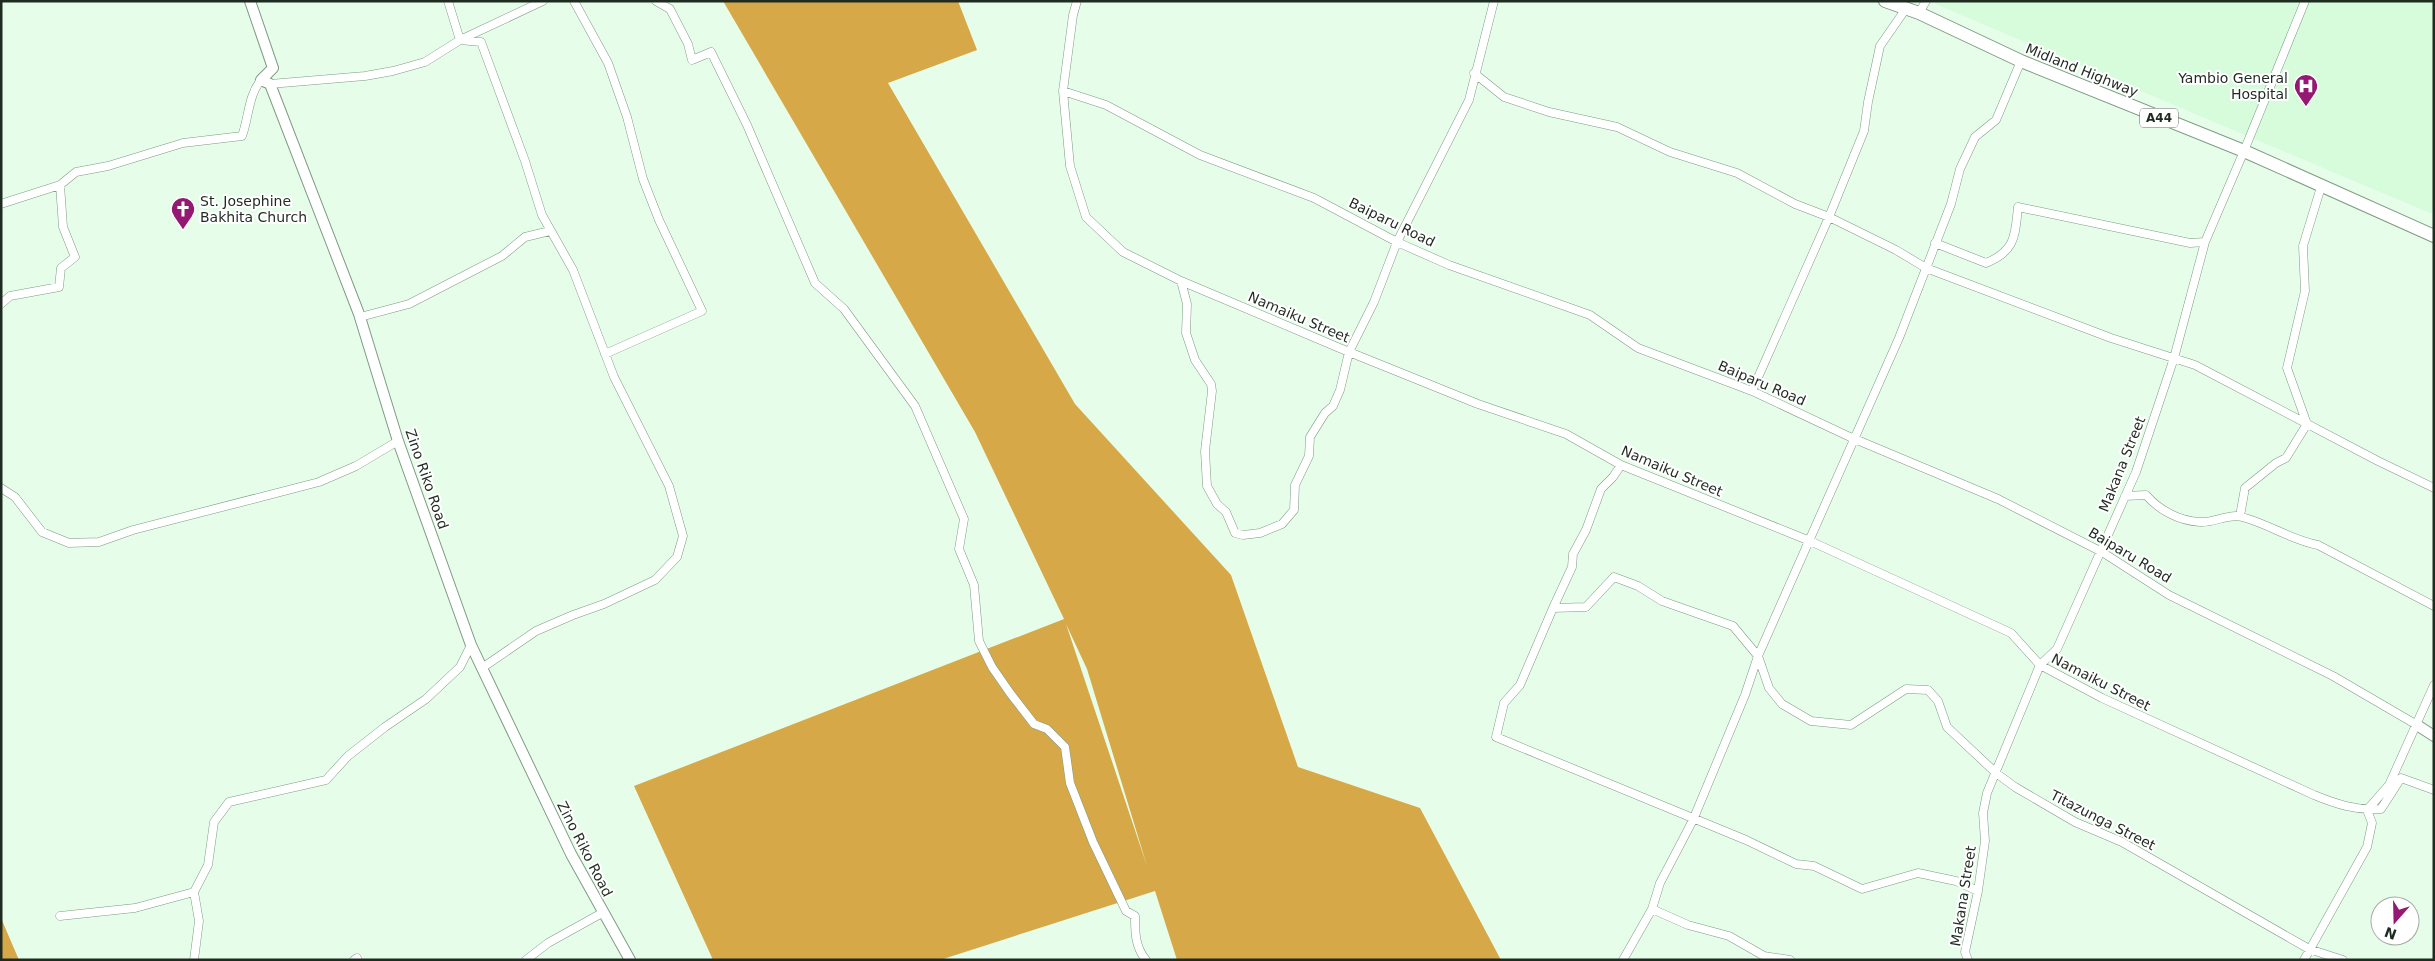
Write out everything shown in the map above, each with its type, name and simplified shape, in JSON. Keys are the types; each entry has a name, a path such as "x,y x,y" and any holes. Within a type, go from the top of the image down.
{"main road":[{"name":"Midland Highway","path":"1885,1 1905,10 1919,13 2021,61 2244,151 2434,236"}],"street":[{"path":"1,204 60,186 76,172 108,166 183,143 242,136 248,118 252,92 265,82 273,68 250,1"},
{"path":"448,1 460,40"},
{"path":"265,82 364,76 393,72 425,62 460,40 544,1"},
{"path":"574,1 608,63 627,117 643,179 659,220 702,311 604,354"},
{"path":"656,1 670,9 688,44 692,60 711,52 747,124 778,202 815,284 844,309 915,406 964,519 959,549 974,585 979,641 992,667 1034,724 1047,729 1065,747 1070,783 1090,834 1126,911 1135,916 1135,934 1140,952 1146,960"},
{"name":"Namaiku Street","path":"1077,1 1073,15 1063,91 1070,166 1086,217 1123,252 1181,281 1349,352 1478,404 1566,434 1621,465 1810,541 2010,633 2040,665 2102,698 2314,796 2344,806 2367,810"},
{"path":"1181,281 1187,304 1186,333 1196,360 1211,384 1212,391 1204,451 1208,486 1216,504 1226,512 1234,533 1243,535 1260,534 1282,524 1294,510 1295,485 1309,456 1310,437 1325,413 1332,406 1340,390 1349,352 1374,302 1397,242 1469,100 1474,73 1494,1"},
{"path":"1919,13 1926,1"},
{"name":"Makana Street","path":"1968,960 1965,952 1978,891 1985,841 1983,813 1987,793 2040,665 2057,649 2102,552 2136,472 2174,358 2205,242 2305,1"},
{"path":"1752,391 1829,217 1864,131 1880,46 1905,10"},
{"path":"460,40 481,42 525,161 542,215 573,270 604,354 669,486 683,536 677,557 655,580 604,604 536,631 482,668"},
{"path":"1623,960 1631,949 1652,908 1660,883 1693,820 1745,695 1758,656 1899,338 1951,204 1960,169 1975,137 1996,120 2021,61"},
{"path":"1474,73 1504,97 1548,112 1617,127 1670,152 1737,173 1795,204 1829,217 1926,268 2110,338 2195,365 2378,461 2434,488"},
{"name":"Zino Riko Road","path":"265,82 360,317 398,441 471,645 571,854 602,913 630,960"},
{"name":"Baiparu Road","path":"1063,91 1106,105 1200,155 1314,198 1397,242 1449,265 1590,315 1638,348 1752,391 1854,438 1998,499 2102,552 2169,595 2332,676 2434,736"},
{"path":"1,304 10,296 58,287 61,268 75,257 63,227 60,186"},
{"path":"2307,424 2287,368 2305,291 2303,246 2321,187"},
{"path":"1936,244 1986,262 1998,258 2012,245 2018,207 2190,243 2205,242"},
{"path":"360,317 409,304 502,256 526,237 550,231"},
{"path":"2240,516 2245,488 2276,463 2286,458 2307,424"},
{"path":"1,488 15,497 42,532 70,544 99,542 142,528 319,482 356,466 398,441"},
{"path":"1621,465 1613,477 1601,489 1586,530 1573,554 1572,567 1520,685 1504,703 1496,737 1693,820 1746,840 1796,864 1814,866 1862,889 1918,873 1956,881 1978,891"},
{"path":"2125,496 2146,495 2157,507 2175,516 2200,522 2240,516 2301,542 2318,545 2434,606"},
{"name":"Titazunga Street","path":"1553,608 1586,607 1614,577 1638,586 1643,591 1662,601 1733,626 1758,656 1769,688 1782,704 1811,721 1851,725 1906,689 1928,690 1938,701 1947,727 1996,773 2015,787 2075,822 2122,842 2309,948 2343,960"},
{"path":"194,960 199,921 194,892 208,865 214,822 228,802 326,780 348,756 385,727 426,699 460,667 471,645"},
{"path":"2367,810 2389,785 2434,685"},
{"path":"2367,810 2381,809 2401,778 2434,790"},
{"path":"2304,960 2309,948 2367,848 2372,823 2367,810"},
{"path":"60,916 135,908 194,892"},
{"path":"1652,908 1688,925 1729,936 1764,956 1790,960"},
{"path":"526,960 548,943 602,913"}],"shaded area":[{"path":"723,1 958,1 977,50 888,83 1075,404 1231,575 1298,767 1420,808 1501,960 1177,960 1155,891 940,960 713,960 634,786 1064,619 975,432","holes":["1066,624 1087,669 1147,866"]},
{"name":"Yambio General Hospital","path":"1937,1 2434,1 2434,210 2432,214 1935,4"},
{"path":"1,918 19,960 1,960"}],"place":[{"name":"Yambio General Hospital","path":"2306,107"},
{"name":"St. Josephine Bakhita Church","path":"183,230"}]}
